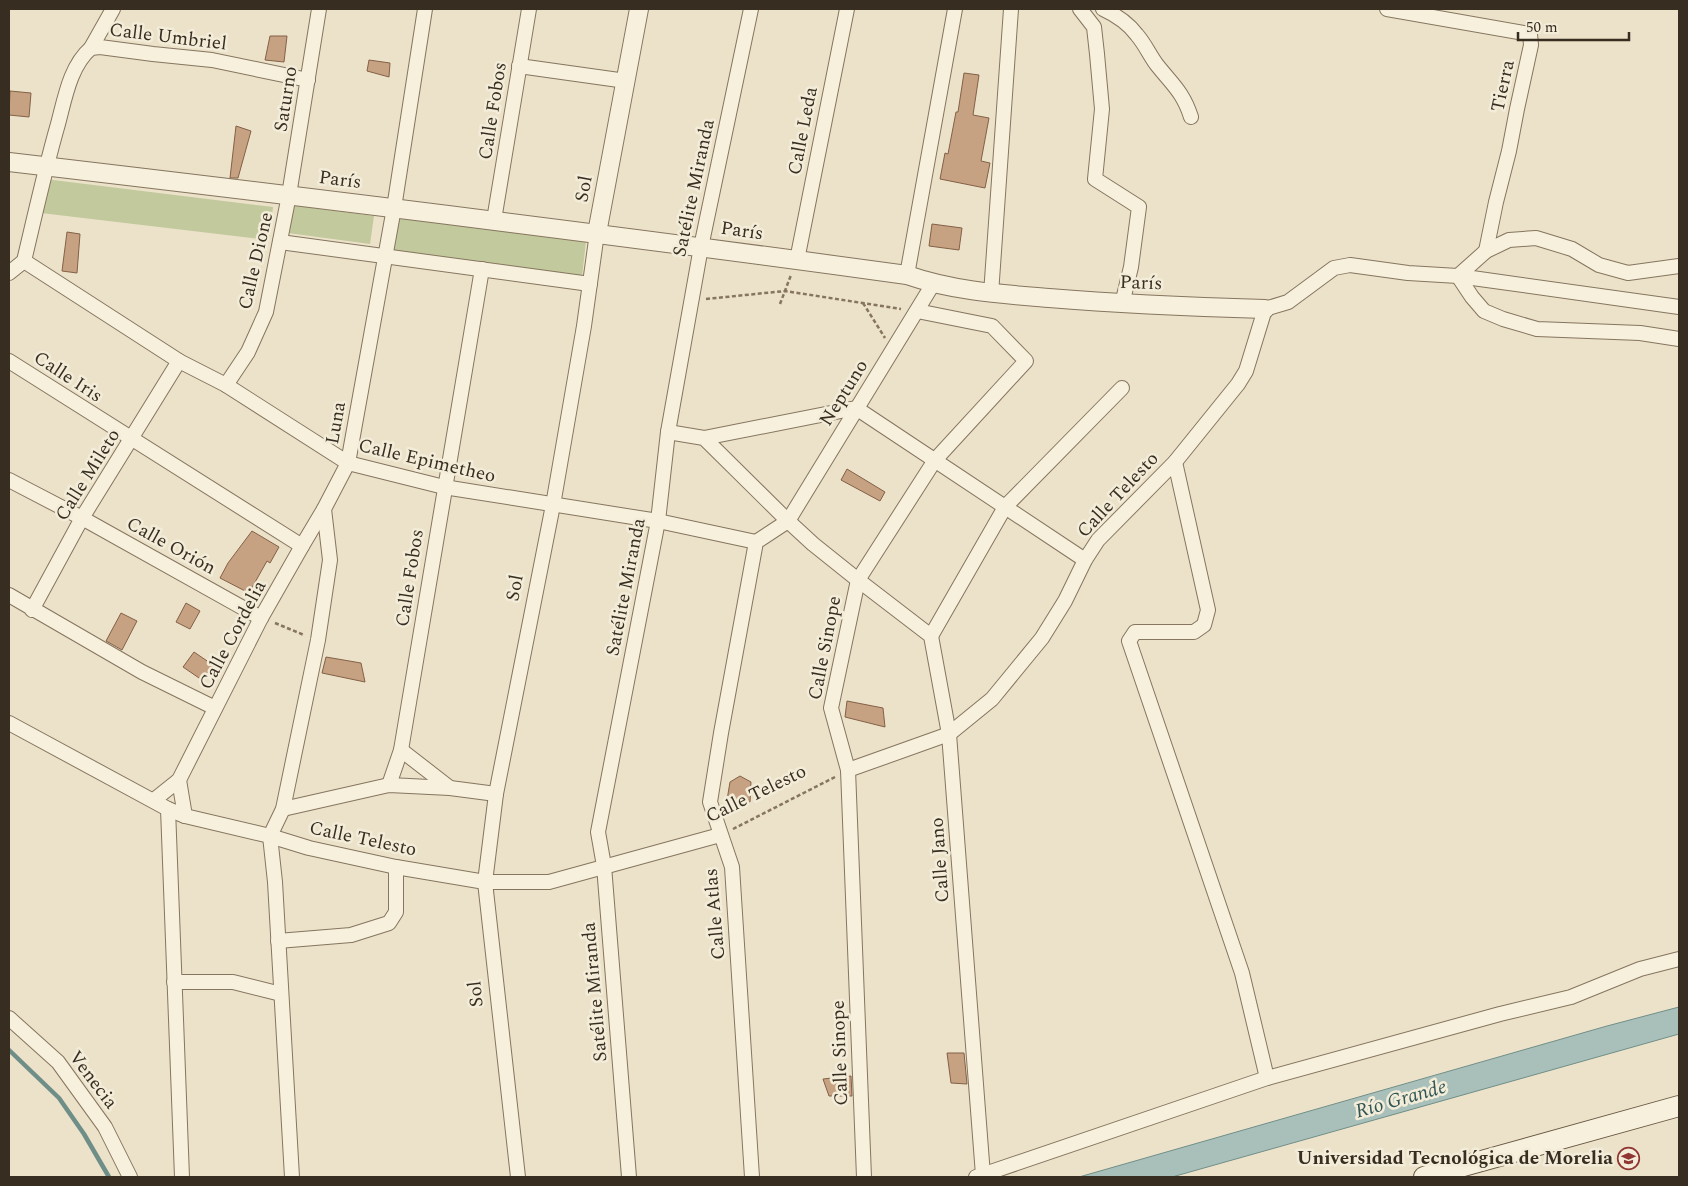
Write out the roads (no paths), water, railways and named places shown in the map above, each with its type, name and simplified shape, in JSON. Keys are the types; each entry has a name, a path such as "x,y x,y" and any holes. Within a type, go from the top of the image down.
{"main road":[{"path":"1424,1177 1679,1106"}],"street":[{"path":"91,48 113,9"},
{"name":"Saturno","path":"289,195 319,9"},
{"name":"Luna","path":"324,509 348,463 394,208 426,9"},
{"name":"Calle Fobos","path":"494,220 529,9"},
{"name":"Sol","path":"518,1177 484,882 496,794 552,505 597,233 639,9"},
{"name":"Satélite Miranda","path":"630,1177 604,866 598,832 658,521 668,432 701,247 751,9"},
{"name":"Calle Leda","path":"797,260 847,9"},
{"path":"906,275 955,9"},
{"path":"991,294 1011,9"},
{"path":"1080,9 1094,27 1098,63 1102,110 1095,178 1139,207 1131,267 1122,304"},
{"path":"1104,9 1115,15 1137,35 1157,65 1176,86 1188,106 1191,117"},
{"name":"Tierra","path":"1387,9 1530,34 1531,45 1486,251"},
{"name":"Calle Umbriel","path":"24,261 46,166 70,78 78,63 91,48 100,47 212,60 308,80"},
{"path":"519,66 626,81"},
{"name":"París","path":"9,162 597,233 906,275 933,284 991,294 1122,304 1266,309 1288,302 1334,268 1350,265 1408,273 1458,276 1679,307"},
{"name":"Calle Dione","path":"226,385 248,352 266,312 289,195"},
{"path":"1679,266 1628,273 1599,265 1572,249 1536,238 1509,240 1486,251 1458,276 1484,311 1537,329 1640,333 1679,338"},
{"path":"280,242 590,284"},
{"path":"9,273 24,261"},
{"name":"Calle Epimetheo","path":"24,261 179,361 226,385 348,463 444,487 658,521 756,542"},
{"name":"Calle Fobos","path":"389,785 401,750 482,269"},
{"name":"Neptuno","path":"788,521 933,284"},
{"name":"Calle Telesto","path":"848,770 949,734 992,698 1042,638 1065,601 1085,560 1098,540 1174,462 1242,377 1246,371 1266,309"},
{"name":"Calle Sinope","path":"864,1177 848,770 831,708 858,580 935,460 1026,361 992,326 917,311"},
{"name":"Calle Iris","path":"9,361 302,546"},
{"name":"Calle Mileto","path":"32,610 82,518 132,440 179,361"},
{"path":"704,438 788,521 858,580 931,636 1005,507 1122,388"},
{"path":"668,432 704,438 856,408 1085,560"},
{"path":"1174,462 1208,610 1204,625 1194,632 1136,632 1130,642 1242,973 1267,1078"},
{"name":"Calle Orión","path":"9,480 82,518 262,618"},
{"path":"292,1177 270,836 283,809 318,640 330,560 324,509"},
{"name":"Calle Cordelia","path":"154,800 179,780 262,618 324,509"},
{"path":"756,542 788,521"},
{"name":"Calle Atlas","path":"752,1177 732,867 710,802 756,542"},
{"path":"9,596 142,672 215,708"},
{"name":"Calle Jano","path":"931,636 949,734 978,1176"},
{"name":"Calle Telesto","path":"9,723 168,809 185,816 270,836 309,848 396,867 484,882 549,882 720,835"},
{"path":"401,750 450,788"},
{"path":"179,780 185,816"},
{"path":"283,809 389,785 450,788 496,794"},
{"path":"168,809 182,1177"},
{"path":"278,941 351,935 389,923 396,912 396,867"},
{"path":"978,1176 1267,1078 1500,1014 1571,997 1640,969 1679,959"},
{"path":"174,982 233,982 281,994"},
{"name":"Venecia","path":"9,1018 58,1062 105,1127 130,1177"}],"water":[{"name":"Río Grande","path":"1679,1007 1679,1034 1172,1177 1079,1177 1607,1026"}],"waterway":[{"path":"9,1050 59,1098 84,1134 109,1177"}],"place":[{"name":"Universidad Tecnológica de Morelia","path":"1629,1158"}]}
